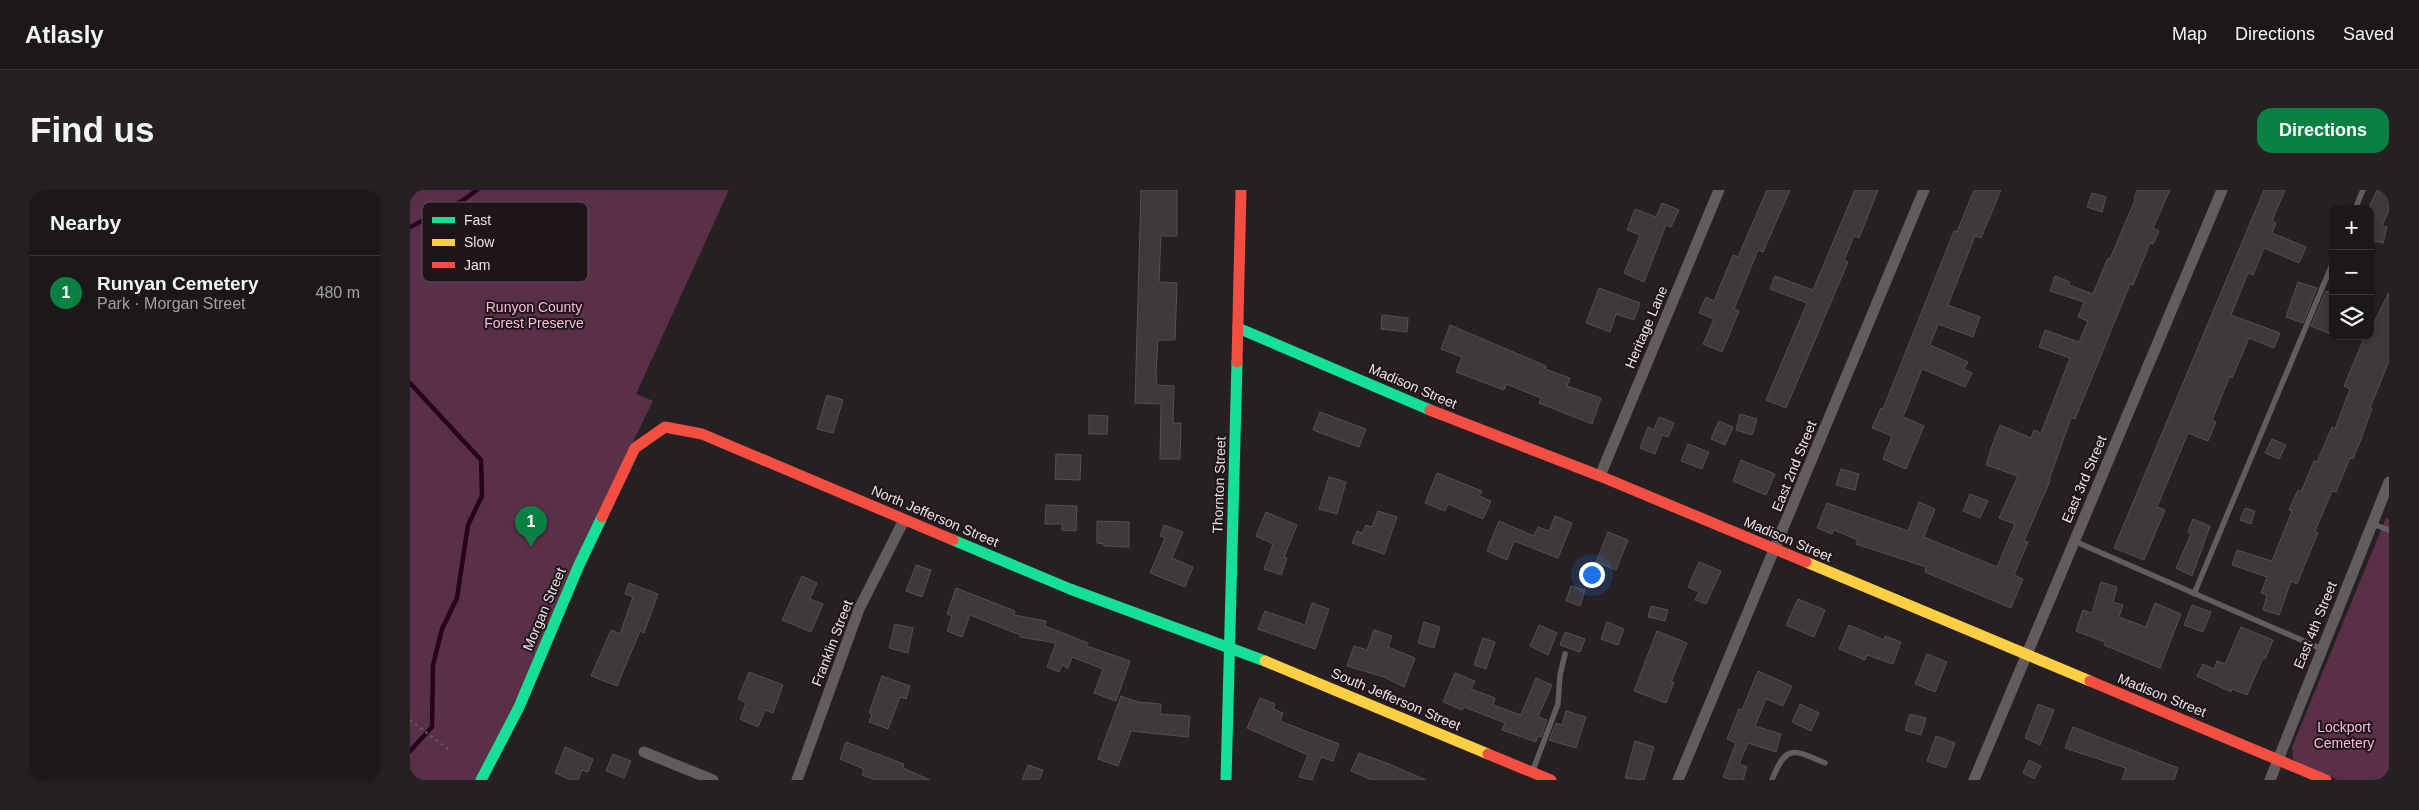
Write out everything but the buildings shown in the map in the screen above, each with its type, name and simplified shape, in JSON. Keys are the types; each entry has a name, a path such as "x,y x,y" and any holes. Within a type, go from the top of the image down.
{"street":[{"name":"Thornton Street","path":"1226,780 1241,190"},
{"name":"Heritage Lane","path":"1600,476 1719,190"},
{"name":"East 2nd Street","path":"1678,780 1776,550 1924,190"},
{"name":"East 3rd Street","path":"1974,780 2222,190"},
{"name":"Madison Street","path":"1238,328 1422,407 1600,476 2326,780"},
{"name":"North Jefferson Street","path":"635,448 665,428 702,434 1070,589 1229,646"},
{"name":"Morgan Street","path":"481,780 519,707 579,565 635,448"},
{"name":"East 4th Street","path":"2270,780 2389,482"},
{"name":"Franklin Street","path":"797,780 859,609 904,520"},
{"name":"South Jefferson Street","path":"1229,646 1551,780"},
{"path":"644,752 713,780"}],"lane":[{"path":"2357,205 2363,190"},
{"path":"2194,594 2329,272"},
{"path":"2372,524 2389,530"},
{"path":"2074,541 2322,649"},
{"path":"1532,772 1558,704 1562,659 1565,654"},
{"path":"1772,780 1780,761 1786,754 1795,752 1825,763"}],"path":[{"path":"410,720 448,750"}],"green space":[{"name":"Runyon County Forest Preserve","path":"410,190 729,190 636,394 653,401 587,535 516,703 475,780 410,780"},
{"name":"Lockport Cemetery","path":"2386,518 2389,519 2389,780 2338,780 2300,764 2293,759 2292,747"}],"waterway":[{"path":"460,202 477,190"},
{"path":"410,227 422,221"},
{"path":"410,383 481,460 482,496 468,525 457,598 442,629 433,665 432,727 410,751"}],"traffic: fast":[{"path":"1238,328 1430,410"},
{"path":"1226,780 1237,362"},
{"path":"481,780 519,707 579,565 602,517"},
{"path":"953,540 1070,589 1265,661"}],"traffic: slow":[{"path":"1806,562 2090,681"},
{"path":"1265,661 1488,754"}],"traffic: jam":[{"path":"1237,362 1241,190"},
{"path":"1430,410 1600,476 1806,562"},
{"path":"602,517 635,448 665,427 702,434 953,540"},
{"path":"2090,681 2326,780"},
{"path":"1488,754 1551,780"}],"place":[{"name":"Runyan Cemetery","path":"531,547"}]}
